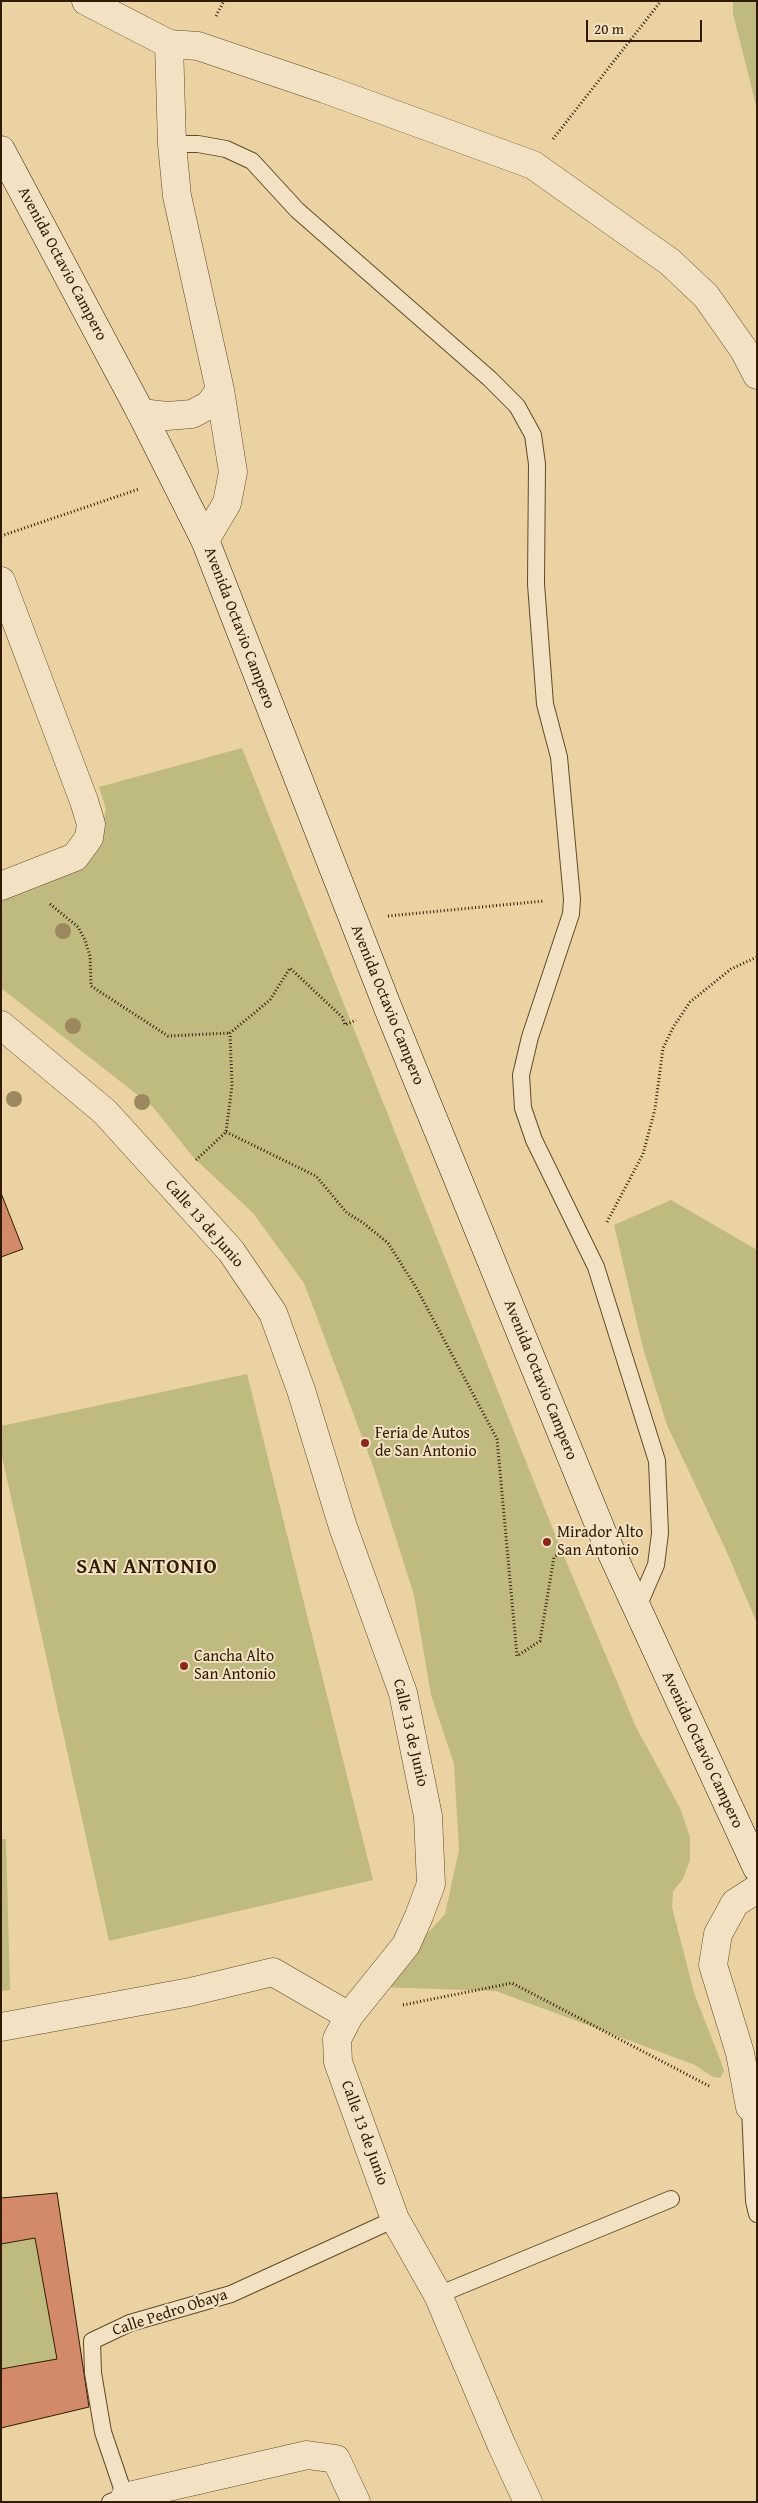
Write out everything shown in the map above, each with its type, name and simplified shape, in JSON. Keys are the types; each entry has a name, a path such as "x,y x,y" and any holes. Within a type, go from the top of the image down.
{"street":[{"path":"86,1 169,44 198,46 325,89 533,165 670,262 706,296 744,350 757,376"},
{"path":"169,44 172,144 177,196 220,390 233,472 227,503 205,540"},
{"name":"Avenida Octavio Campero","path":"1,150 141,413 205,540 388,1008 602,1532 757,1868"},
{"path":"141,413 168,416 192,414 209,405 220,390"},
{"path":"1,581 91,824 89,838 75,857 11,883"},
{"name":"Calle 13 de Junio","path":"1,1025 105,1112 231,1251 273,1313 301,1390 343,1527 403,1693 428,1816 431,1884 406,1945 349,2016 337,2038 338,2062 395,2219 438,2295 502,2446 528,2502"},
{"path":"750,2107 740,2053 713,1965 718,1934 735,1903 757,1889"},
{"path":"1,2027 190,1992 273,1972 349,2016"},
{"path":"117,2499 307,2455 336,2459 356,2502"}],"lane":[{"path":"172,144 198,144 226,149 252,161 297,210 490,379 516,406 533,435 537,464 536,584 545,704 559,757 572,898 571,914 530,1037 521,1075 523,1108 534,1140 590,1253 657,1462 660,1533 656,1565 637,1609"},
{"path":"750,2107 754,2201 757,2214"},
{"path":"438,2295 671,2198"},
{"name":"Calle Pedro Obaya","path":"117,2499 93,2373 92,2340 130,2323 231,2294 395,2219"}],"path":[{"path":"533,165 661,1"},
{"path":"1,536 139,489"},
{"path":"11,883 78,927 90,956 91,986 168,1036 230,1033 270,1000 290,968 342,1017 345,1024 358,1019"},
{"path":"383,916 572,898"},
{"path":"590,1253 643,1154 655,1109 663,1048 674,1026 690,1002 731,969 757,957"},
{"path":"169,1184 226,1132 232,1086 230,1033"},
{"path":"226,1132 316,1176 347,1213 362,1222 388,1243 417,1289 497,1439 516,1656 540,1641 554,1557 571,1546"},
{"path":"349,2016 512,1983 750,2107"}],"shaded area":[{"path":"733,1 757,1 757,109 733,14"},
{"path":"242,748 556,1537 636,1727 680,1808 690,1837 690,1860 683,1879 673,1891 672,1907 694,1993 724,2071 720,2078 713,2077 695,2065 496,1991 379,1987 445,1914 459,1850 454,1764 431,1695 414,1595 373,1466 304,1283 253,1213 193,1157 153,1107 1,988 1,901 23,892 101,832 106,809 99,787"},
{"path":"671,1200 757,1250 757,1623 725,1548 667,1425 643,1348 614,1225"},
{"name":"Cancha Alto San Antonio","path":"247,1374 373,1880 109,1941 1,1452 1,1426"},
{"path":"1,1839 6,1839 10,1990 1,1991"},
{"path":"35,2238 57,2359 1,2369 1,2244"}],"building":[{"path":"1,1193 23,1249 1,1257"},
{"path":"57,2193 89,2407 1,2428 1,2369 57,2359 35,2238 1,2244 1,2198"}],"place":[{"name":"Feria de Autos de San Antonio","path":"365,1443"},
{"name":"Mirador Alto San Antonio","path":"547,1542"},
{"name":"Cancha Alto San Antonio","path":"184,1666"}],"district":[{"name":"SAN ANTONIO","path":"147,1568"}]}
